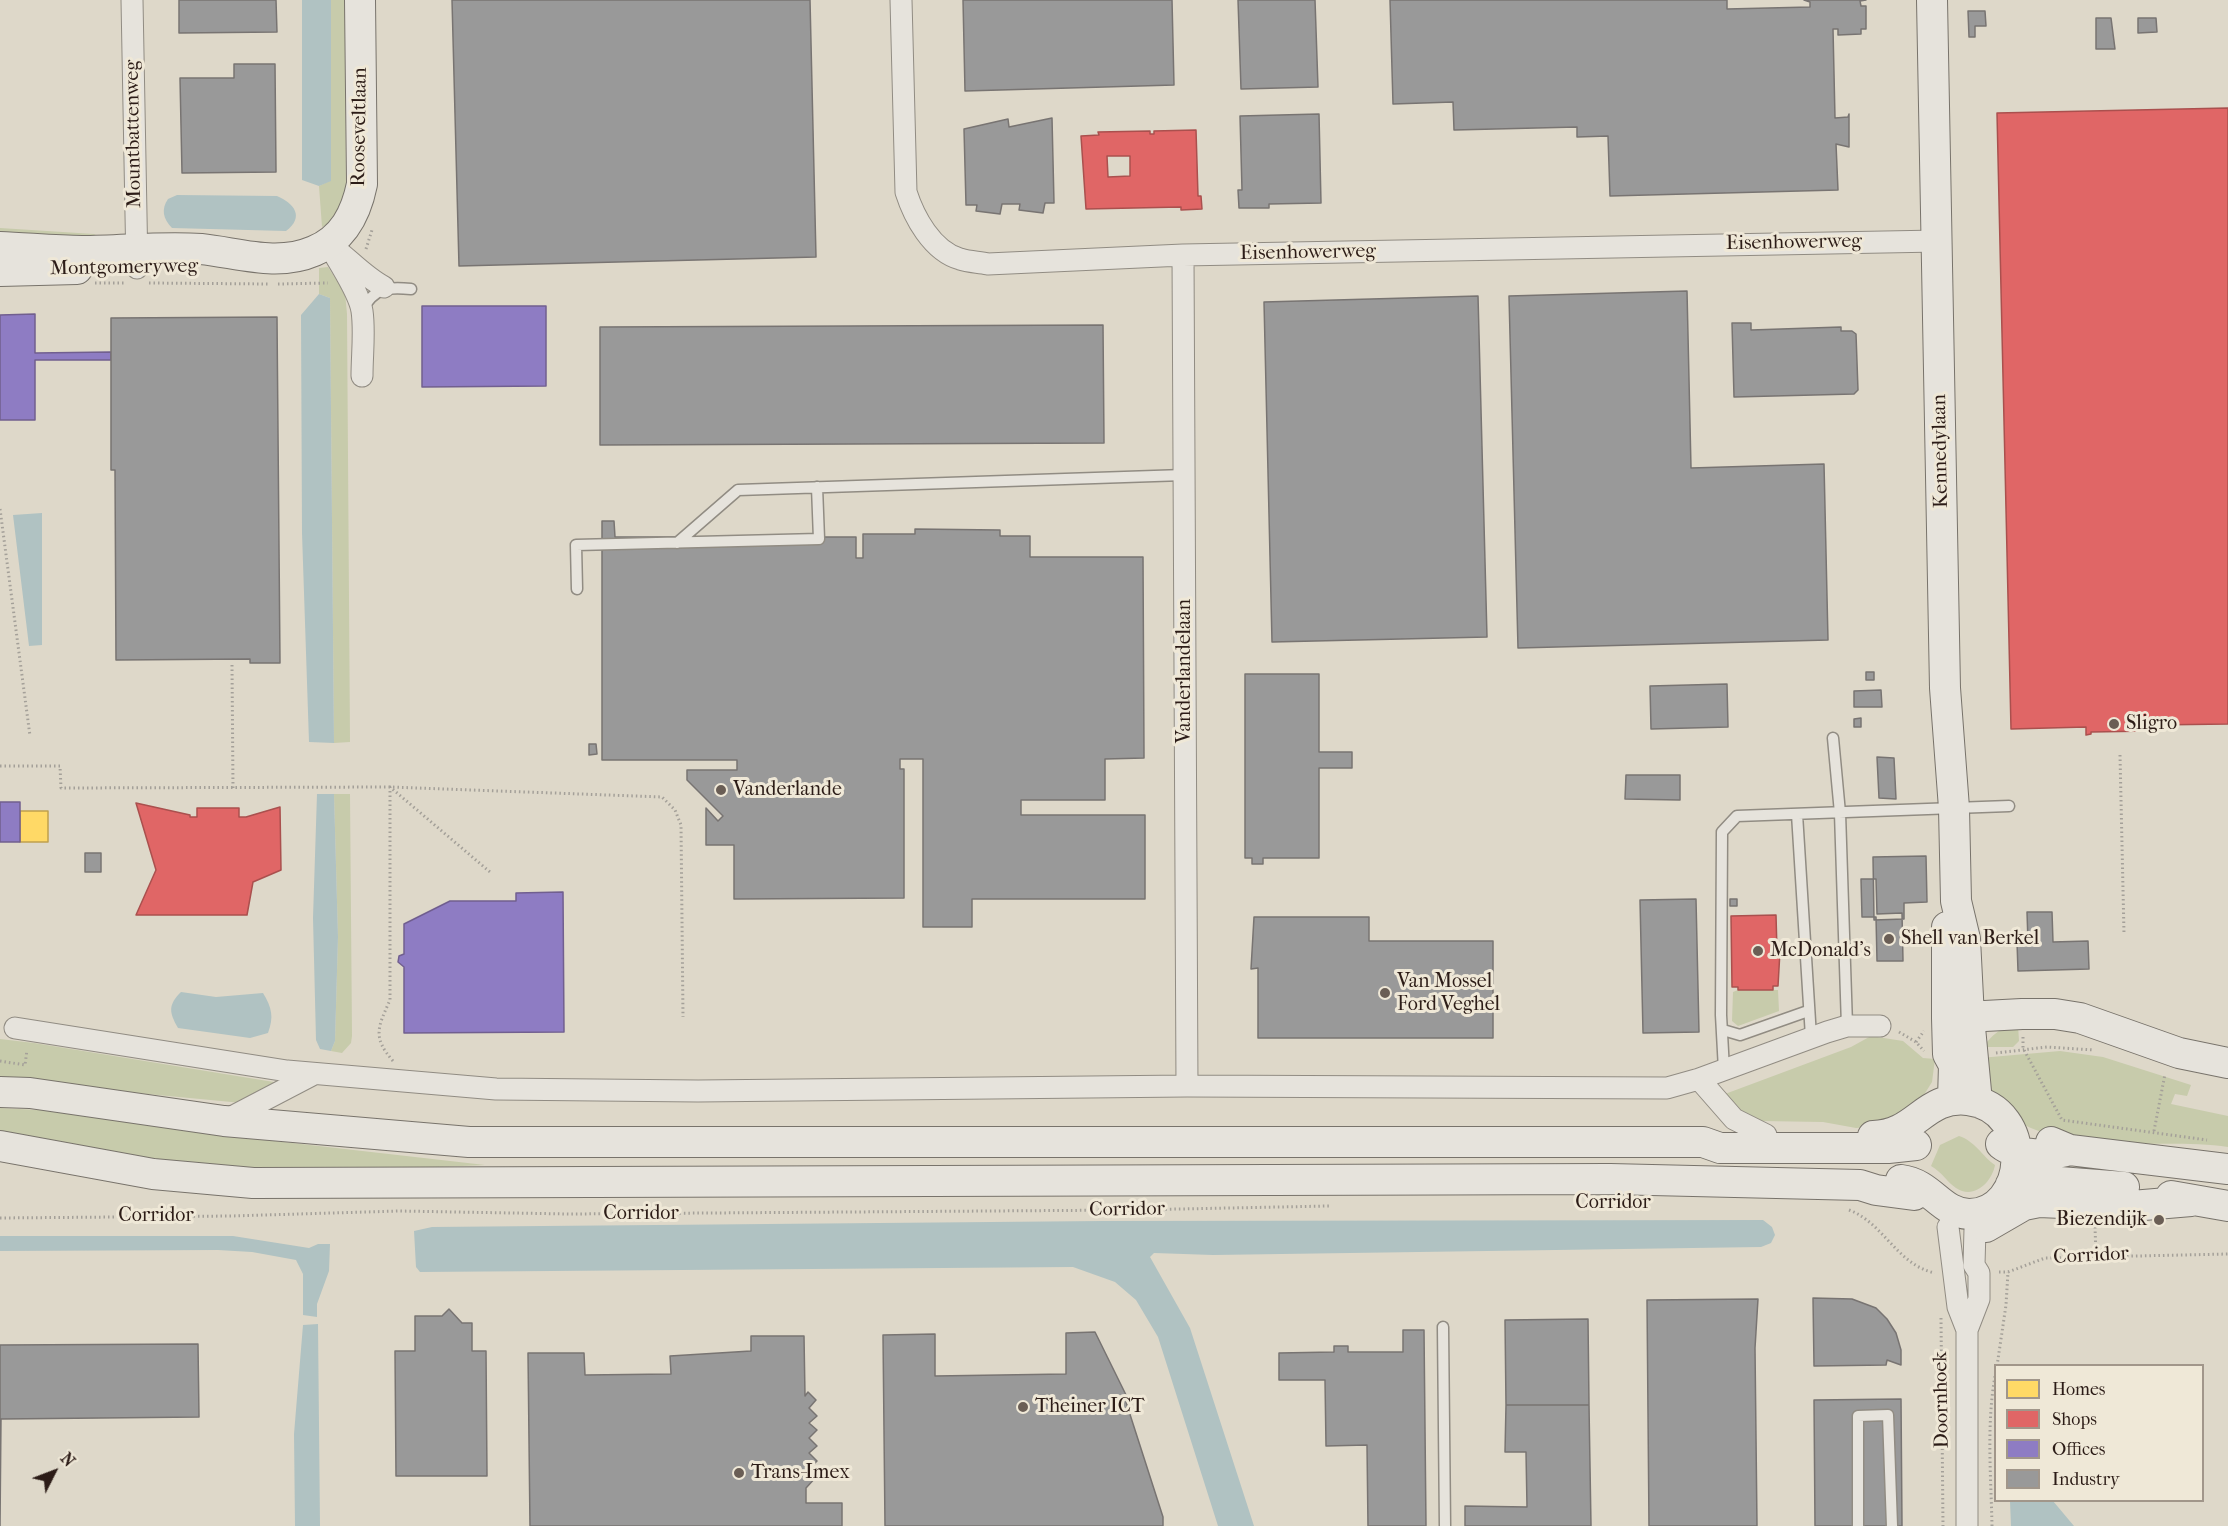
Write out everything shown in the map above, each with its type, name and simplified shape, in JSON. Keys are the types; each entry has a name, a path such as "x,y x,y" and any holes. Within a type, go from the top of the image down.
{"main road":[{"name":"Rooseveltlaan","path":"329,244 346,228 358,205 363,184 360,0"},
{"name":"Kennedylaan","path":"1932,0 1945,688 1954,808 1956,901 1965,939 1958,1018 1960,1054 1941,1065 1955,1106"},
{"name":"Montgomeryweg","path":"0,271 137,271 202,249 247,257 291,258 329,244"},
{"name":"Montgomeryweg","path":"0,247 83,251 137,271"},
{"path":"1958,1018 2044,1014 2080,1018 2178,1053 2228,1064"},
{"path":"0,1092 30,1093 224,1121 469,1142 1703,1143 1731,1148 1888,1148 1912,1136 1955,1106 2000,1116 2016,1144"},
{"path":"1703,1143 1721,1137 1912,1136"},
{"path":"1912,1136 1913,1188 1924,1187 1947,1207 1961,1213 1985,1215 2033,1180 2143,1188 2191,1201 2228,1206"},
{"path":"2016,1144 2055,1142 2070,1150 2223,1156"},
{"path":"1985,1215 2016,1144"},
{"name":"Corridor","path":"0,1146 153,1174 253,1183 1610,1179 1860,1185 1876,1179 1913,1188"}],"street":[{"name":"Mountbattenweg","path":"132,0 137,271"},
{"name":"Eisenhowerweg","path":"901,0 906,192 914,217 931,239 958,259 988,264 1183,255 1938,241"},
{"path":"329,244 355,264 370,280 384,287"},
{"path":"329,244 354,288 362,310 362,376"},
{"name":"Vanderlandelaan","path":"1183,255 1187,1086"},
{"path":"22,1029 314,1074 496,1089 698,1091 1187,1086 1667,1088 1699,1079 1847,1026 1880,1026"},
{"path":"224,1121 314,1074"},
{"path":"1699,1079 1734,1119 1766,1136"},
{"name":"Doornhoek","path":"1967,1526 1967,1330 1979,1299 1979,1273 1974,1265 1985,1215"},
{"name":"Doornhoek","path":"1967,1330 1958,1307 1956,1273 1985,1215"}],"lane":[{"path":"362,310 375,292 384,287 411,289"},
{"path":"677,543 738,490 1184,474"},
{"path":"577,589 576,545 819,539 817,487"},
{"path":"1833,738 1840,813 1847,1026"},
{"path":"1724,1070 1722,832 1737,816 2009,806"},
{"path":"1797,814 1811,1037"},
{"path":"1723,1030 1740,1035 1808,1011"},
{"path":"1443,1327 1445,1526"},
{"path":"1858,1526 1858,1416 1888,1414 1892,1526"}],"path":[{"name":"Montgomeryweg","path":"84,283 137,271 221,284"},
{"path":"0,509 30,736"},
{"path":"232,665 233,788"},
{"path":"2120,755 2124,934"},
{"path":"0,766 60,766 61,788 390,787 662,797 675,810 681,825 683,1017"},
{"path":"390,787 490,872"},
{"path":"390,787 390,1000 380,1024 378,1039 394,1063 401,1066"},
{"path":"1880,1026 1902,1033 1916,1042 1925,1052 1994,1054 2023,1048 2047,1047 2104,1052"},
{"path":"0,1061 26,1065 22,1029"},
{"path":"2023,1048 2062,1120 2154,1131 2223,1156"},
{"path":"2154,1131 2166,1070 2174,1073"},
{"name":"Corridor","path":"0,1218 231,1216 399,1211 569,1214 760,1213 1338,1206"},
{"path":"1839,1209 1850,1210 1872,1221 1897,1251 1919,1270 1940,1274 1956,1273"},
{"path":"2095,1222 2096,1255"},
{"name":"Corridor","path":"1979,1273 2008,1272 2045,1258 2096,1255 2228,1254"},
{"path":"1997,1364 2006,1305 2008,1272"},
{"name":"Doornhoek","path":"1941,1308 1943,1526"},
{"path":"1992,1526 1990,1439 1994,1377"}],"green space":[{"path":"331,0 345,0 346,203 334,221 322,227 319,186 331,180"},
{"path":"0,228 94,234 111,243 0,239"},
{"path":"328,267 345,293 347,314 350,742 334,743 330,298 319,294 319,268"},
{"path":"334,794 350,794 352,1036 351,1043 342,1053 331,1051 335,1041 338,937"},
{"path":"1778,990 1779,1011 1738,1026 1732,1021 1733,992"},
{"path":"2018,1025 2019,1041 2013,1047 1983,1047 1998,1032"},
{"path":"1871,1036 1903,1041 1923,1058 1935,1059 1932,1082 1922,1098 1881,1126 1856,1128 1823,1122 1761,1121 1750,1118 1736,1108 1725,1094 1851,1047"},
{"path":"0,1039 280,1083 242,1103 0,1080"},
{"path":"2060,1051 2103,1057 2191,1085 2187,1096 2175,1094 2171,1104 2228,1116 2228,1147 2081,1141 2045,1133 2015,1119 1992,1094 1980,1058"},
{"path":"0,1108 58,1111 196,1132 485,1165 322,1172 179,1165 0,1136"},
{"path":"1959,1136 1970,1141 1995,1165 1986,1183 1969,1192 1956,1188 1931,1166 1940,1145"}],"shaded area":[{"path":"302,0 331,0 331,181 319,186 302,180"},
{"path":"177,195 277,196 292,206 296,216 292,226 286,231 172,228 165,218 164,210 168,199"},
{"path":"319,294 330,298 334,743 309,742 302,533 301,315"},
{"path":"42,513 42,645 29,646 13,515"},
{"path":"317,794 334,794 338,937 335,1041 331,1051 320,1049 316,1040 313,918"},
{"path":"181,992 216,997 263,993 271,1013 268,1033 250,1038 178,1028 171,1009"},
{"path":"1763,1220 1772,1227 1775,1235 1771,1243 1761,1247 1213,1255 1154,1253 1150,1257 1190,1328 1254,1526 1218,1526 1158,1337 1136,1300 1115,1282 1073,1267 420,1272 416,1267 414,1231 432,1227 1103,1221"},
{"path":"0,1236 233,1236 309,1248 318,1244 330,1244 329,1271 317,1304 317,1317 303,1315 303,1274 296,1260 252,1252 218,1250 0,1251"},
{"path":"318,1324 320,1526 295,1526 294,1434 303,1325"},
{"path":"2010,1502 2054,1502 2074,1526 2011,1526"}],"building: Homes":[{"path":"20,811 48,811 48,842 20,842"}],"building: Shops":[{"path":"2228,108 2228,724 2154,725 2154,733 2149,733 2149,731 2091,732 2086,735 2086,727 2011,729 1997,113"},
{"path":"1196,130 1198,196 1201,196 1202,209 1181,210 1181,207 1086,209 1081,136 1099,135 1098,132 1150,131 1150,134 1154,134 1154,131","holes":["1107,156 1130,156 1130,176 1108,177"]},
{"path":"136,803 190,815 190,817 197,817 197,808 239,808 239,817 246,817 280,807 281,870 253,882 247,915 136,915 156,870"},
{"path":"1776,915 1777,951 1780,951 1778,986 1773,986 1773,990 1738,990 1738,987 1732,987 1731,916"}],"building: Offices":[{"path":"422,306 546,306 546,386 422,387"},
{"path":"35,314 35,353 111,352 111,360 35,360 35,420 0,420 0,315"},
{"path":"0,802 20,802 20,842 0,842"},
{"path":"563,892 564,1032 404,1033 404,967 398,962 399,956 404,954 404,924 450,901 516,901 516,893"}],"building: Industry":[{"path":"179,0 276,0 277,32 179,33"},
{"path":"452,0 810,0 816,257 459,266"},
{"path":"963,0 1172,0 1174,85 965,91"},
{"path":"1238,0 1315,0 1318,87 1241,89"},
{"path":"1390,0 1727,0 1727,9 1810,7 1810,2 1804,0 1866,0 1860,1 1861,6 1866,6 1866,29 1861,29 1861,34 1838,35 1838,29 1833,29 1835,118 1848,117 1849,114 1849,147 1836,144 1838,190 1610,196 1608,136 1577,137 1577,127 1454,130 1453,102 1393,104"},
{"path":"1968,11 1985,11 1986,26 1975,26 1975,37 1969,37"},
{"path":"2096,18 2111,18 2115,49 2096,49"},
{"path":"2138,18 2156,18 2157,32 2138,33"},
{"path":"234,64 275,64 276,172 182,173 180,78 234,78"},
{"path":"1319,114 1321,203 1269,204 1269,208 1239,208 1238,190 1242,190 1240,116"},
{"path":"1052,118 1054,203 1045,203 1043,213 1019,210 1020,204 1002,204 1000,214 976,211 977,205 966,205 964,129 1008,119 1009,127"},
{"path":"1687,291 1691,468 1824,464 1828,640 1518,648 1509,296"},
{"path":"1478,296 1487,637 1272,642 1264,302"},
{"path":"277,317 280,663 250,663 250,659 116,660 115,470 111,470 111,318"},
{"path":"1732,323 1751,323 1751,330 1841,327 1841,331 1852,331 1856,334 1858,390 1854,394 1734,397"},
{"path":"1103,325 1104,443 600,445 600,327"},
{"path":"602,521 614,521 615,537 856,537 856,558 863,558 863,534 915,534 915,529 1000,530 1000,536 1030,536 1030,557 1143,557 1144,758 1105,759 1105,800 1021,800 1021,815 1145,815 1145,899 972,899 972,927 923,927 923,759 900,759 900,769 904,769 904,898 734,899 734,845 706,845 706,808 718,821 723,816 687,780 687,770 737,770 737,760 602,760"},
{"path":"1866,672 1874,672 1874,680 1866,680"},
{"path":"1245,674 1319,674 1319,752 1352,752 1352,768 1319,768 1319,858 1263,858 1263,864 1252,864 1252,858 1245,858"},
{"path":"1727,684 1728,727 1651,729 1650,686"},
{"path":"1881,690 1882,707 1854,707 1854,691"},
{"path":"1861,718 1861,727 1854,727 1854,719"},
{"path":"589,744 596,744 597,754 589,755"},
{"path":"1877,757 1894,758 1896,799 1879,798"},
{"path":"1626,775 1680,775 1680,800 1625,799"},
{"path":"85,853 101,853 101,872 85,872"},
{"path":"1926,856 1927,902 1904,903 1904,919 1874,920 1873,857"},
{"path":"1861,879 1876,879 1877,914 1902,913 1903,961 1877,961 1876,917 1862,917"},
{"path":"1696,899 1699,1032 1643,1033 1640,900"},
{"path":"1730,899 1737,899 1737,906 1730,906"},
{"path":"2027,912 2052,912 2053,942 2088,941 2089,969 2018,971 2017,942 2028,942"},
{"path":"1254,917 1369,917 1369,941 1493,941 1493,1038 1258,1038 1258,968 1251,969"},
{"path":"1813,1298 1852,1299 1876,1308 1896,1333 1901,1350 1901,1365 1887,1360 1886,1365 1814,1366"},
{"path":"1758,1299 1755,1348 1757,1526 1649,1526 1647,1300"},
{"path":"449,1309 462,1323 472,1323 472,1351 486,1351 487,1476 396,1476 395,1351 415,1351 415,1316 442,1316"},
{"path":"1588,1319 1589,1405 1506,1405 1505,1320"},
{"path":"1403,1330 1424,1330 1426,1526 1368,1526 1367,1445 1326,1446 1325,1380 1279,1380 1279,1353 1334,1352 1334,1346 1348,1346 1348,1352 1403,1352"},
{"path":"1095,1332 1129,1401 1126,1402 1163,1517 1163,1526 885,1526 883,1335 935,1334 935,1376 1066,1374 1066,1333"},
{"path":"751,1336 804,1336 805,1396 808,1392 816,1400 809,1408 817,1416 809,1423 817,1430 809,1438 817,1446 809,1453 817,1461 809,1469 817,1476 806,1488 806,1503 842,1503 842,1526 530,1526 528,1353 584,1353 585,1375 671,1374 670,1356 751,1351"},
{"path":"198,1344 199,1417 1,1419 0,1526 0,1345"},
{"path":"1901,1399 1902,1526 1815,1526 1814,1400"},
{"path":"1506,1405 1589,1405 1591,1526 1465,1526 1465,1506 1527,1507 1526,1452 1505,1452"}],"place":[{"name":"Sligro","path":"2114,724"},
{"name":"Vanderlande","path":"721,790"},
{"name":"Shell van Berkel","path":"1889,939"},
{"name":"McDonald's","path":"1758,951"},
{"name":"Van Mossel Ford Veghel","path":"1385,993"},
{"name":"Biezendijk","path":"2159,1220"},
{"name":"Theiner ICT","path":"1023,1407"},
{"name":"Trans-Imex","path":"739,1473"}]}
